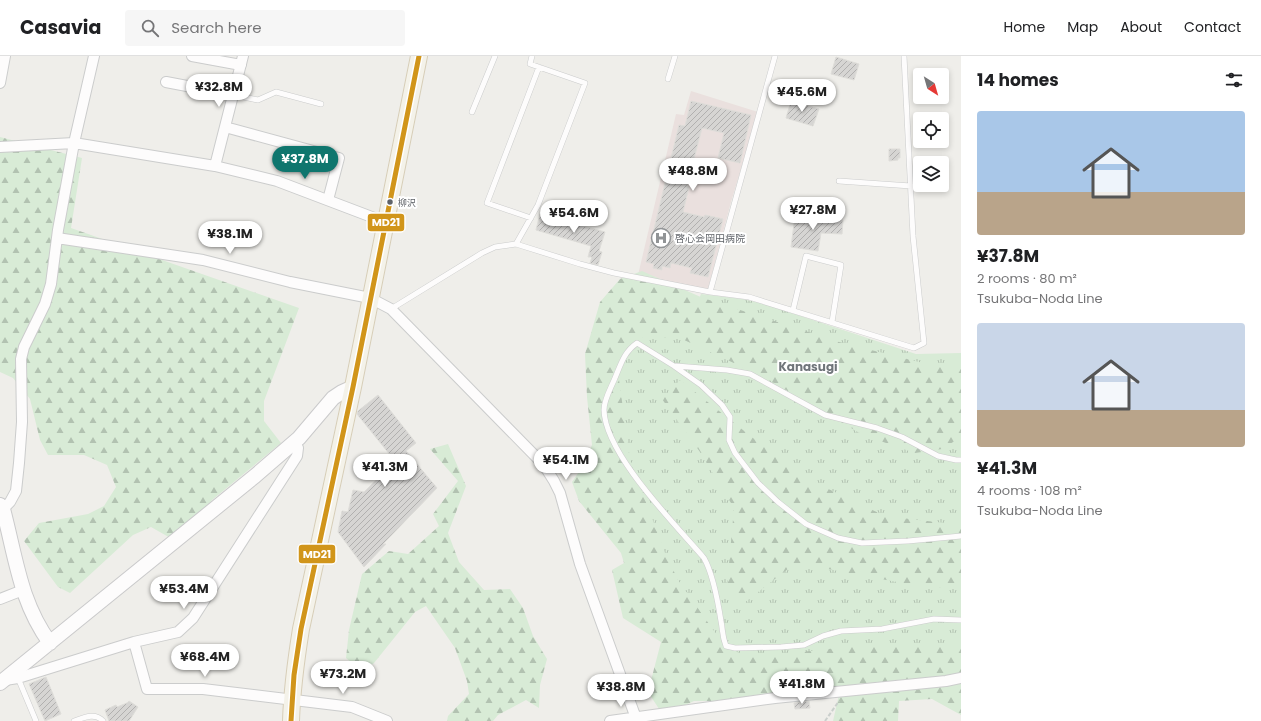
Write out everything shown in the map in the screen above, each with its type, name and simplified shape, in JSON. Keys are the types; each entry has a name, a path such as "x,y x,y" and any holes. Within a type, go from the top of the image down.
{"main road":[{"path":"291,721 291,700 294,669 419,56"}],"street":[{"path":"0,83 5,56"},
{"path":"50,644 34,619 23,590 2,507 10,502 16,492 22,422 21,360 24,347 45,304 51,284 57,238 74,143 94,56"},
{"path":"192,56 242,61 215,166"},
{"path":"166,82 234,95"},
{"path":"225,127 339,158 328,200"},
{"path":"0,147 74,143 215,166 277,181 385,222"},
{"path":"57,238 203,260 290,282 370,298 391,309 544,465 554,481 562,499 580,564 636,719"},
{"path":"2,682 214,510 295,442 310,427 334,398 352,387"},
{"path":"2,682 134,642 178,632 192,618 297,456 298,448 295,442"},
{"path":"0,598 23,590"},
{"path":"134,642 147,689 203,688 352,707 387,721"},
{"path":"610,721 636,719 775,698 846,692 961,678"}],"lane":[{"path":"472,112 495,56"},
{"path":"516,244 538,205 584,83 530,64 532,56"},
{"path":"668,79 674,56"},
{"path":"710,292 776,56"},
{"path":"391,309 482,253 495,247 516,244 587,266 710,292 749,297 914,348 924,343 913,236 904,56"},
{"path":"531,218 487,203 539,67"},
{"path":"234,95 258,100 276,92 321,104"},
{"path":"839,181 911,186"},
{"path":"793,310 806,256 841,265 832,322"},
{"path":"961,536 908,541 862,543 838,538 806,524 778,502 758,483 735,453 729,440 730,417 722,404 701,385 637,343 628,349 605,402 604,410 606,419 616,448 642,486 704,558 709,568 721,622 721,633 726,646 735,648 804,645 822,636 841,631 882,629 934,619 961,620"},
{"path":"674,366 727,370 750,374 825,415 877,428 902,437 938,456 961,460"},
{"path":"18,678 36,721"},
{"path":"74,721 91,716 100,718 103,721"}],"path":[{"path":"825,721 846,692"}],"shaded area":[{"path":"691,91 758,112 731,202 708,289 638,275 676,114 684,115"}],"green space":[{"path":"0,137 82,158 71,228 299,308 264,401 264,421 281,443 212,500 181,544 151,527 133,535 70,593 58,587 24,541 39,523 88,514 104,506 116,487 107,465 84,455 48,455 40,440 30,399 13,378 0,372"},
{"path":"642,271 703,298 839,342 939,367 961,369 961,437 942,449 915,453 863,435 766,378 682,339 644,336 616,358 630,459 665,553 678,580 721,641 746,658 865,645 961,644 961,715 932,699 899,701 898,721 833,721 841,686 800,695 726,701 694,701 663,715 648,692 661,642 623,618 612,570 624,563 621,553 579,501 572,482 583,466 592,445 587,397 585,354 600,302 620,279"},
{"path":"701,294 761,303 916,354 961,353 961,669 705,700 600,409 625,304 685,333"},
{"path":"680,380 801,476 885,516 961,525 961,586 929,588 828,569 793,565 739,607 727,586 734,508 700,452 662,399"},
{"path":"448,444 466,486 448,533 459,562 484,590 510,589 523,608 533,636 547,659 540,685 539,708 526,700 498,715 493,721 447,721 448,716 469,694 467,681 455,648 426,606 415,612 374,663 362,671 346,658 349,630 362,574 389,551 408,554 439,526 433,514 458,481 430,449"}],"building":[{"path":"836,57 859,64 854,80 831,74"},
{"path":"691,101 751,115 740,163 718,158 724,133 702,128 687,186 689,187 683,212 704,217 705,215 723,219 708,277 690,273 692,268 671,263 670,268 662,266 662,270 653,268 654,264 646,262 679,125 685,126"},
{"path":"791,101 819,109 813,126 786,118"},
{"path":"889,149 900,149 900,158 898,158 898,160 889,161"},
{"path":"540,214 605,232 599,251 602,252 598,265 590,263 592,257 588,257 591,246 536,230"},
{"path":"795,216 843,220 842,234 821,233 818,251 791,247"},
{"path":"378,395 416,443 406,451 437,488 383,544 386,544 364,567 338,532 342,511 348,512 353,490 364,492 395,461 357,414 358,411"},
{"path":"46,677 61,714 45,721 29,684"},
{"path":"129,701 138,707 129,721 109,721 105,710 116,705 117,707"},
{"path":"809,701 810,708 795,709 794,703"}],"transit line":[{"name":"MD21","path":"291,721 294,675 301,629 353,387 419,56"}],"place":[{"name":"柳沢","path":"390,202"},
{"name":"啓心会岡田病院","path":"661,238"}],"district":[{"name":"Kanasugi","path":"808,367"}]}
